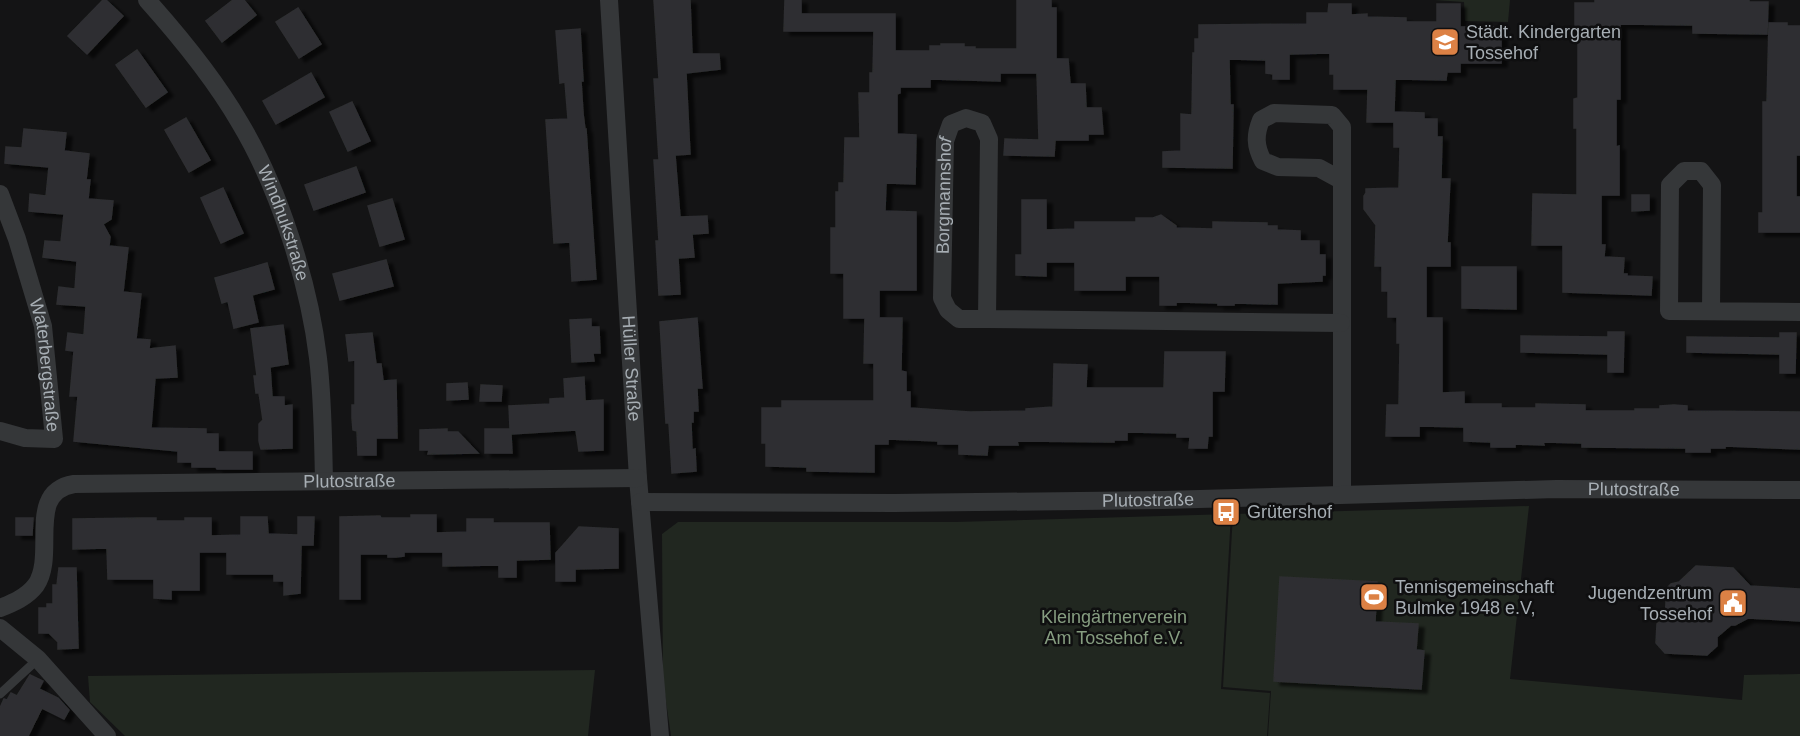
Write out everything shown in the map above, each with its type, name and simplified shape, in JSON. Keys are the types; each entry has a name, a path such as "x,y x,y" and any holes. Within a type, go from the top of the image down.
{"street":[{"name":"Windhukstraße","path":"147,0 183,41 241,124 270,184 293,244 308,300 318,357 324,481"},
{"name":"Hüller Straße","path":"609,0 638,478 660,736"},
{"path":"1341,180 1318,168 1278,167 1263,161 1256,148 1256,131 1261,120 1274,113 1332,116 1342,127 1342,494"},
{"name":"Borgmannshof","path":"987,319 989,139 982,123 966,118 951,124 945,141 942,298 948,310 959,320 1341,323"},
{"path":"1711,311 1712,185 1701,171 1684,171 1670,185 1669,311 1800,312"},
{"name":"Waterbergstraße","path":"0,194 8,242 43,326 54,439 25,438 0,431"},
{"name":"Plutostraße","path":"0,608 18,600 35,585 43,568 45,509 51,497 63,486 74,484 638,478"},
{"name":"Plutostraße","path":"640,502 894,503 1163,500 1556,489 1800,490"},
{"path":"0,628 38,659 107,736"}],"lane":[{"path":"0,694 38,659"}],"green space":[{"path":"1434,0 1510,0 1508,22 1465,21 1464,2"},
{"name":"Tennisgemeinschaft Bulmke 1948 e.V,","path":"1529,506 1510,679 1742,700 1744,675 1800,674 1800,736 1268,736 1271,691 1223,687 1233,514"},
{"name":"Kleingärtnerverein Am Tossehof e.V.","path":"1231,514 1221,689 1270,693 1267,736 671,736 663,681 662,534 678,522 955,522"},
{"path":"595,670 588,736 125,736 90,702 88,676"}],"building":[{"path":"103,0 106,0 123,16 87,54 68,36"},
{"path":"233,0 244,0 256,15 222,42 206,21"},
{"path":"654,0 690,0 692,54 719,54 720,69 686,73 690,154 675,155 680,217 707,216 708,233 692,234 694,257 678,258 680,294 659,295 656,241 659,241 654,160 659,160 654,79 659,79"},
{"path":"785,0 801,0 801,14 895,14 895,51 930,51 930,46 941,46 941,44 964,44 964,47 975,47 975,49 1017,49 1017,0 1051,0 1051,8 1056,8 1056,59 1068,59 1070,84 1085,84 1086,108 1101,108 1103,134 1088,134 1088,140 1055,140 1054,156 1004,155 1005,139 1039,140 1037,73 1000,73 1000,81 930,79 930,87 900,87 900,93 897,94 897,134 916,135 915,184 886,183 885,211 916,212 916,290 879,290 879,318 844,318 844,273 831,273 831,228 836,228 836,192 839,192 839,183 844,183 845,138 860,138 859,93 870,93 874,31 784,31"},
{"path":"1595,0 1768,2 1767,34 1693,33 1693,25 1620,24 1620,99 1616,99 1619,195 1601,195 1601,245 1605,245 1604,257 1624,258 1623,274 1652,277 1651,295 1563,292 1563,245 1532,245 1533,194 1577,195 1577,128 1574,128 1574,99 1578,98 1578,32 1575,32 1575,3 1595,3"},
{"path":"1329,4 1351,4 1351,15 1367,14 1367,17 1406,18 1406,22 1437,22 1437,4 1460,4 1460,27 1501,27 1501,63 1460,63 1460,72 1447,72 1446,80 1395,79 1394,112 1424,113 1424,119 1437,119 1437,137 1442,137 1441,179 1450,179 1447,243 1450,243 1450,266 1426,266 1426,318 1442,318 1442,393 1464,392 1464,404 1501,404 1501,408 1536,408 1536,404 1585,405 1585,411 1635,411 1635,409 1660,409 1660,406 1674,405 1687,406 1687,411 1800,412 1800,449 1725,446 1725,448 1710,448 1710,452 1686,452 1686,448 1582,447 1582,443 1543,442 1544,445 1515,444 1515,447 1491,447 1491,442 1464,441 1464,427 1419,426 1419,436 1386,436 1387,405 1399,405 1400,343 1397,343 1397,317 1388,317 1388,291 1382,291 1382,266 1375,266 1376,225 1364,209 1364,196 1366,189 1399,188 1400,147 1394,147 1394,122 1367,122 1368,89 1334,89 1334,74 1330,74 1330,53 1289,54 1289,79 1273,79 1273,74 1266,73 1266,60 1229,59 1230,105 1233,105 1232,168 1163,167 1163,152 1181,151 1181,114 1192,115 1193,53 1195,53 1195,39 1199,39 1199,25 1307,24 1307,13 1328,13"},
{"path":"298,8 321,44 299,58 276,22"},
{"path":"1769,23 1800,26 1800,155 1796,155 1796,197 1800,197 1800,232 1759,232 1759,213 1763,213 1763,102 1767,102"},
{"path":"580,29 583,113 596,279 572,281 570,242 554,243 546,120 568,119 565,82 560,83 556,31"},
{"path":"137,50 167,92 146,107 116,65"},
{"path":"311,73 324,97 276,124 263,101"},
{"path":"352,102 370,141 348,151 330,112"},
{"path":"186,118 210,160 189,172 165,130"},
{"path":"24,129 66,133 64,151 89,154 86,180 90,180 88,199 113,201 111,219 103,224 110,237 109,246 128,248 123,292 141,294 136,339 150,340 149,349 175,346 177,377 155,378 151,428 206,429 206,434 218,434 218,452 252,452 252,469 192,467 192,462 178,462 178,451 74,441 78,396 70,396 74,351 66,350 68,333 84,335 86,306 57,304 59,287 75,289 77,261 43,257 45,241 61,242 64,214 29,211 30,194 46,196 49,167 5,163 6,147 22,148"},
{"path":"356,167 365,192 314,210 305,185"},
{"path":"223,188 243,233 221,243 201,198"},
{"path":"1632,195 1649,195 1649,210 1632,211"},
{"path":"392,199 404,239 380,246 368,206"},
{"path":"1022,200 1046,200 1046,230 1075,229 1075,222 1136,222 1136,218 1153,218 1161,215 1176,228 1213,229 1213,222 1267,223 1267,226 1277,226 1277,230 1300,231 1300,241 1319,241 1319,255 1325,255 1325,275 1322,275 1322,281 1277,283 1277,304 1218,305 1218,303 1176,302 1176,305 1160,305 1160,276 1125,276 1125,290 1075,290 1075,262 1046,262 1046,276 1016,275 1016,255 1022,255"},
{"path":"386,260 393,286 340,300 333,274"},
{"path":"267,263 274,289 252,295 258,322 234,328 228,301 222,303 215,278"},
{"path":"1462,267 1516,267 1516,309 1462,308"},
{"path":"697,318 702,388 697,388 698,411 693,411 693,422 691,422 692,450 695,449 696,471 672,473 669,423 666,423 660,322"},
{"path":"865,318 902,318 901,371 906,372 906,392 910,392 910,408 970,412 1026,411 1026,409 1053,407 1054,364 1087,365 1086,388 1164,388 1165,352 1225,352 1224,391 1212,391 1212,436 1208,436 1207,448 1189,448 1190,437 1177,437 1177,433 1127,432 1127,440 1114,440 1114,442 1017,441 1018,445 988,445 987,455 959,454 959,444 888,439 888,444 874,444 874,472 807,471 807,467 766,466 766,443 762,443 762,408 782,408 782,401 874,401 874,363 864,363"},
{"path":"591,319 591,327 599,327 600,353 593,353 594,361 572,362 570,320"},
{"path":"283,325 288,364 270,367 272,397 284,397 284,406 292,405 292,448 261,449 259,424 263,420 259,393 256,393 254,376 257,376 251,329"},
{"path":"1608,332 1624,332 1623,372 1608,372 1608,354 1521,352 1521,336 1608,337"},
{"path":"372,333 376,364 381,364 383,381 396,380 397,438 376,438 376,455 358,455 357,431 353,430 352,418 352,405 355,405 355,360 349,361 346,335"},
{"path":"1780,333 1796,333 1795,373 1780,373 1780,354 1687,352 1687,337 1780,338"},
{"path":"584,377 585,401 603,400 603,450 579,451 576,430 511,434 512,453 485,453 485,429 510,429 509,406 550,404 550,399 565,398 564,379"},
{"path":"467,383 468,399 447,400 447,384"},
{"path":"481,385 502,386 501,401 480,401"},
{"path":"447,429 447,432 458,432 478,453 428,454 429,450 420,450 420,430"},
{"path":"411,515 436,515 436,533 467,532 467,519 493,519 493,523 549,523 550,559 516,560 516,577 499,577 499,565 443,566 443,552 404,552 404,556 396,557 388,557 388,554 360,554 360,599 340,599 340,517 411,518"},
{"path":"241,517 267,517 268,534 298,535 298,517 314,517 313,545 301,545 300,593 284,595 284,581 274,581 274,574 227,574 227,552 199,552 199,590 171,590 171,599 154,598 154,579 108,579 107,548 73,549 73,519 156,518 156,521 185,521 185,518 211,518 211,536 241,535"},
{"path":"16,518 33,518 32,535 16,535"},
{"path":"579,527 618,529 618,568 575,569 575,581 556,581 556,553"},
{"name":"Jugendzentrum Tossehof","path":"1696,566 1733,568 1750,586 1800,589 1800,621 1748,618 1731,625 1717,637 1717,646 1707,655 1665,653 1656,643 1657,624 1665,618 1667,588 1679,582"},
{"path":"59,568 76,568 78,648 58,649 58,642 49,633 39,633 39,608 47,608 47,604 53,604 53,585 57,585"},
{"name":"Tennisgemeinschaft Bulmke 1948 e.V,","path":"1280,577 1377,582 1375,622 1418,624 1416,650 1424,651 1421,689 1274,681"},
{"path":"30,675 43,681 39,689 58,698 69,710 64,719 42,708 28,736 0,736 0,708 4,699 7,700 11,693 17,696"}],"place":[{"name":"Städt. Kindergarten Tossehof","path":"1445,42"},
{"name":"Grütershof","path":"1226,512"},
{"name":"Tennisgemeinschaft Bulmke 1948 e.V,","path":"1374,597"},
{"name":"Jugendzentrum Tossehof","path":"1733,603"}]}
